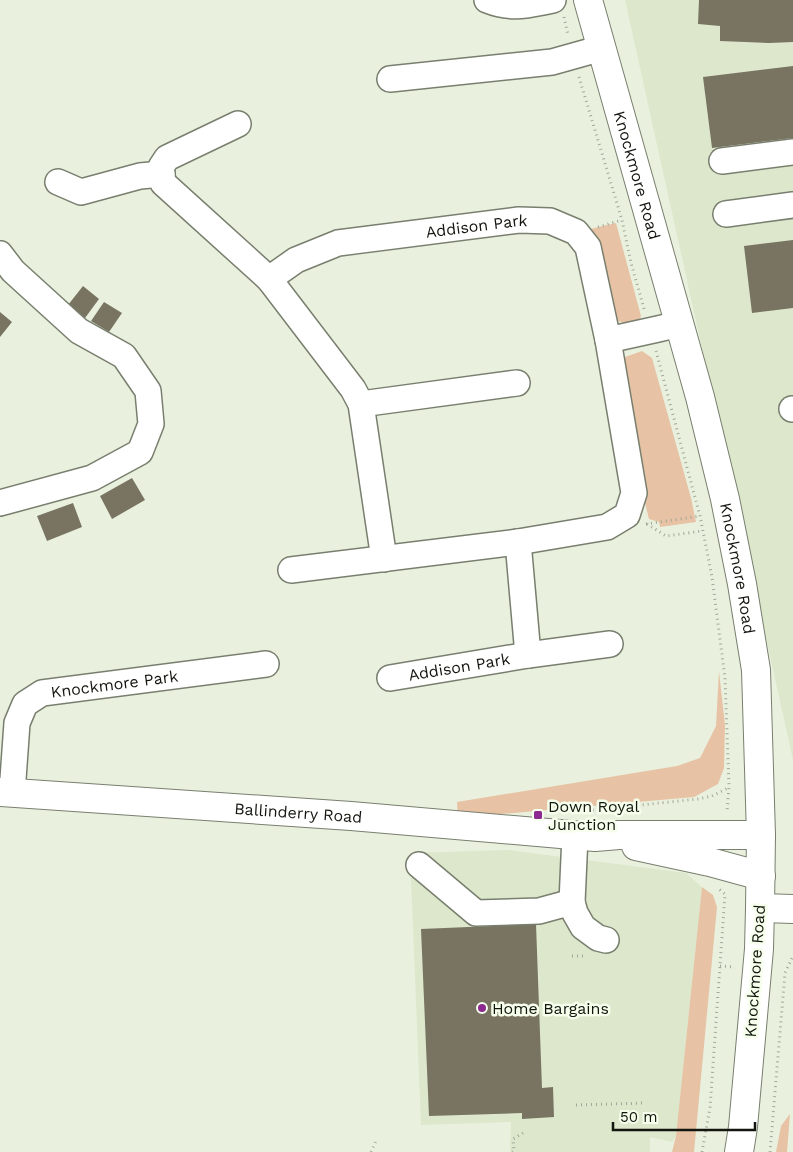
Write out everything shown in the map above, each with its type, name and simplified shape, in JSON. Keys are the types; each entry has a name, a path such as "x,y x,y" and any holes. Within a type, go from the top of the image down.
{"main road":[{"name":"Knockmore Road","path":"588,0 700,397 725,499 742,584 756,670 761,835 759,949 747,1087 739,1152"},
{"name":"Ballinderry Road","path":"6,792 351,816 582,828 619,835 761,835"},
{"name":"Ballinderry Road","path":"582,828 761,876"},
{"path":"760,908 793,909"}],"street":[{"path":"487,0 511,7 557,5"},
{"path":"390,79 552,62 602,48"},
{"path":"238,124 167,158 161,168 164,183 269,278 353,389 361,404 384,559"},
{"path":"722,161 793,152"},
{"path":"58,182 81,192 140,176 162,174"},
{"path":"726,214 793,205"},
{"name":"Addison Park","path":"269,278 296,260 338,243 519,220 550,221 576,232 588,247 608,340 637,520"},
{"path":"0,254 13,271 79,331 124,356 148,391 151,424 140,452 92,478 0,502"},
{"path":"608,340 679,324"},
{"path":"361,404 517,383"},
{"path":"291,570 518,542 637,520"},
{"name":"Addison Park","path":"518,542 528,655"},
{"name":"Addison Park","path":"390,678 528,655 610,644"},
{"name":"Knockmore Park","path":"6,792 17,723 25,704 42,693 266,664"},
{"path":"582,828 572,902 575,914 583,927 598,938 606,940"},
{"path":"419,865 476,913 539,911 572,902"}],"path":[{"path":"557,5 622,220 631,263 651,330 700,516 712,577 725,678 729,787 726,835"},
{"path":"637,520 700,516"},
{"path":"637,520 666,536 702,531"},
{"path":"582,828 712,796 729,787"},
{"path":"702,1152 710,1108 725,894 707,877 710,862"},
{"path":"770,1152 785,973 793,956"},
{"path":"576,1105 645,1103"},
{"path":"512,1152 514,1151 514,1139 523,1133"},
{"path":"371,1152 377,1139"}],"shaded area":[{"path":"625,0 793,0 793,760"},
{"path":"616,223 641,316 639,321 628,324 618,321 613,314 586,230"},
{"path":"642,351 652,358 696,522 660,527 659,522 649,519 622,370 625,357"},
{"path":"719,671 725,725 724,768 718,784 694,797 458,818 457,802 677,766 700,758 716,726"},
{"path":"508,850 686,873 702,887 676,1136 672,1142 650,1137 650,1152 512,1152 510,1150 511,1122 421,1125 410,853"},
{"path":"702,887 713,895 717,907 694,1152 672,1152 676,1136"},
{"path":"790,1114 787,1152 776,1152 781,1126"}],"building":[{"path":"699,0 793,0 793,42 720,41 720,26 698,24"},
{"path":"793,66 793,138 712,148 703,77"},
{"path":"793,240 793,308 752,313 744,246"},
{"path":"83,286 99,299 85,318 68,305"},
{"path":"104,302 122,313 109,332 91,321"},
{"path":"0,312 12,322 0,337"},
{"path":"132,478 145,500 112,519 100,496"},
{"path":"73,503 82,527 47,541 37,516"},
{"name":"Home Bargains","path":"536,924 542,1088 553,1087 554,1117 522,1119 522,1113 429,1116 421,929"}],"place":[{"name":"Down Royal Junction","path":"538,815"},
{"name":"Home Bargains","path":"482,1008"}]}
